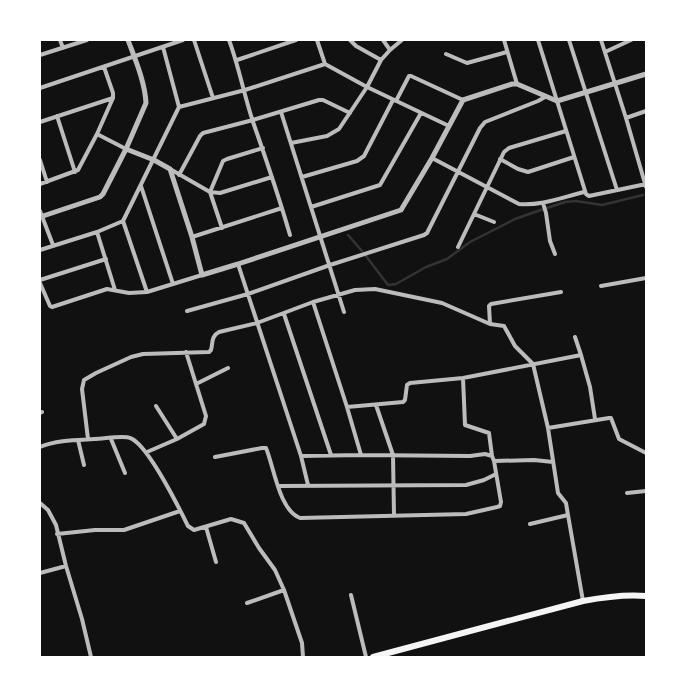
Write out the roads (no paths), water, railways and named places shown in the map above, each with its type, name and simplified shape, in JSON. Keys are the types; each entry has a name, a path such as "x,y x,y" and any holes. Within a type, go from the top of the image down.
{"main road":[{"path":"373,657 584,601 613,596 646,596"}],"street":[{"path":"60,40 63,48"},
{"path":"40,55 87,40"},
{"path":"53,245 41,215 100,197 103,194 126,149 146,103 146,94 135,57 128,40"},
{"path":"40,88 183,40"},
{"path":"194,40 213,98"},
{"path":"229,40 237,60 253,120 290,235"},
{"path":"237,60 296,40"},
{"path":"317,40 325,64 367,87 449,126"},
{"path":"350,40 356,46 381,60"},
{"path":"383,40 390,50"},
{"path":"291,143 327,136 339,129 367,87 381,60 402,40"},
{"path":"504,40 517,84"},
{"path":"538,40 584,192 589,196 646,185 601,40"},
{"path":"569,40 617,190"},
{"path":"605,52 631,40"},
{"path":"40,250 97,232 123,221 179,107 163,47"},
{"path":"446,54 467,63 507,52"},
{"path":"179,107 245,90 325,64"},
{"path":"40,184 75,172 81,166 113,98 113,93 104,67"},
{"path":"106,260 40,282 50,306 52,307 108,289 129,293 147,292 238,264 401,210 432,158 462,100 508,84 517,84 558,102 646,74"},
{"path":"302,177 357,161 364,156 409,76 462,100"},
{"path":"187,311 248,294 330,265 426,234 480,128 485,122 538,102 545,97"},
{"path":"40,122 113,98"},
{"path":"179,175 201,134 281,112 312,101 323,100 350,113"},
{"path":"626,118 646,111"},
{"path":"281,112 344,312"},
{"path":"311,207 380,185 422,113"},
{"path":"57,116 75,172"},
{"path":"458,247 504,152 509,148 566,131"},
{"path":"97,134 126,149 154,160 210,192 225,192 272,177"},
{"path":"222,228 210,192 223,161 227,158 263,148"},
{"path":"500,159 518,169 528,172 574,157"},
{"path":"432,158 519,204 544,204 584,192"},
{"path":"40,160 47,182"},
{"path":"170,169 192,237 202,275"},
{"path":"141,186 173,284"},
{"path":"544,204 548,228 555,254"},
{"path":"192,237 282,208"},
{"path":"474,214 494,222"},
{"path":"123,221 147,292"},
{"path":"97,232 115,290"},
{"path":"238,264 308,485"},
{"path":"601,286 646,278"},
{"path":"88,439 82,390 84,380 131,357 143,354 208,352 211,350 213,337 215,334 284,314 314,302 355,290 374,289 442,303 490,324 504,326 515,346 533,364 548,428 558,493 566,503 584,601"},
{"path":"490,324 489,306 491,304 561,292"},
{"path":"314,302 361,455"},
{"path":"284,314 331,455"},
{"path":"575,337 590,387 595,419"},
{"path":"147,452 177,439 204,424 206,416 186,352"},
{"path":"347,407 397,403 405,400 407,385 410,383 463,378 580,355"},
{"path":"196,384 228,368"},
{"path":"215,457 263,447 266,448 282,498 291,513 300,518 466,514 497,507 500,506 501,502 489,433 465,425 463,378"},
{"path":"376,405 393,455 394,515"},
{"path":"156,406 177,439"},
{"path":"548,428 595,419 611,418 619,439 646,453"},
{"path":"40,447 52,443 78,440 110,439 122,436 130,437 136,440 147,452 190,529 194,530 231,519 244,523 259,548 275,570 284,590 302,643 302,657"},
{"path":"110,439 125,473"},
{"path":"78,440 84,465"},
{"path":"300,456 470,456 485,454 492,456"},
{"path":"494,461 534,460 553,462"},
{"path":"279,486 466,484 496,474"},
{"path":"627,493 646,491"},
{"path":"40,503 48,510 58,534 91,657"},
{"path":"58,534 95,530 124,530 180,511"},
{"path":"530,524 568,515"},
{"path":"206,527 216,562"},
{"path":"40,573 66,566"},
{"path":"247,603 284,590"},
{"path":"351,595 366,657"}],"waterway":[{"path":"366,256 388,285 396,284 426,267 447,259 470,242 515,219 565,202 576,201 602,205 643,195"},
{"path":"348,235 362,251"}]}
